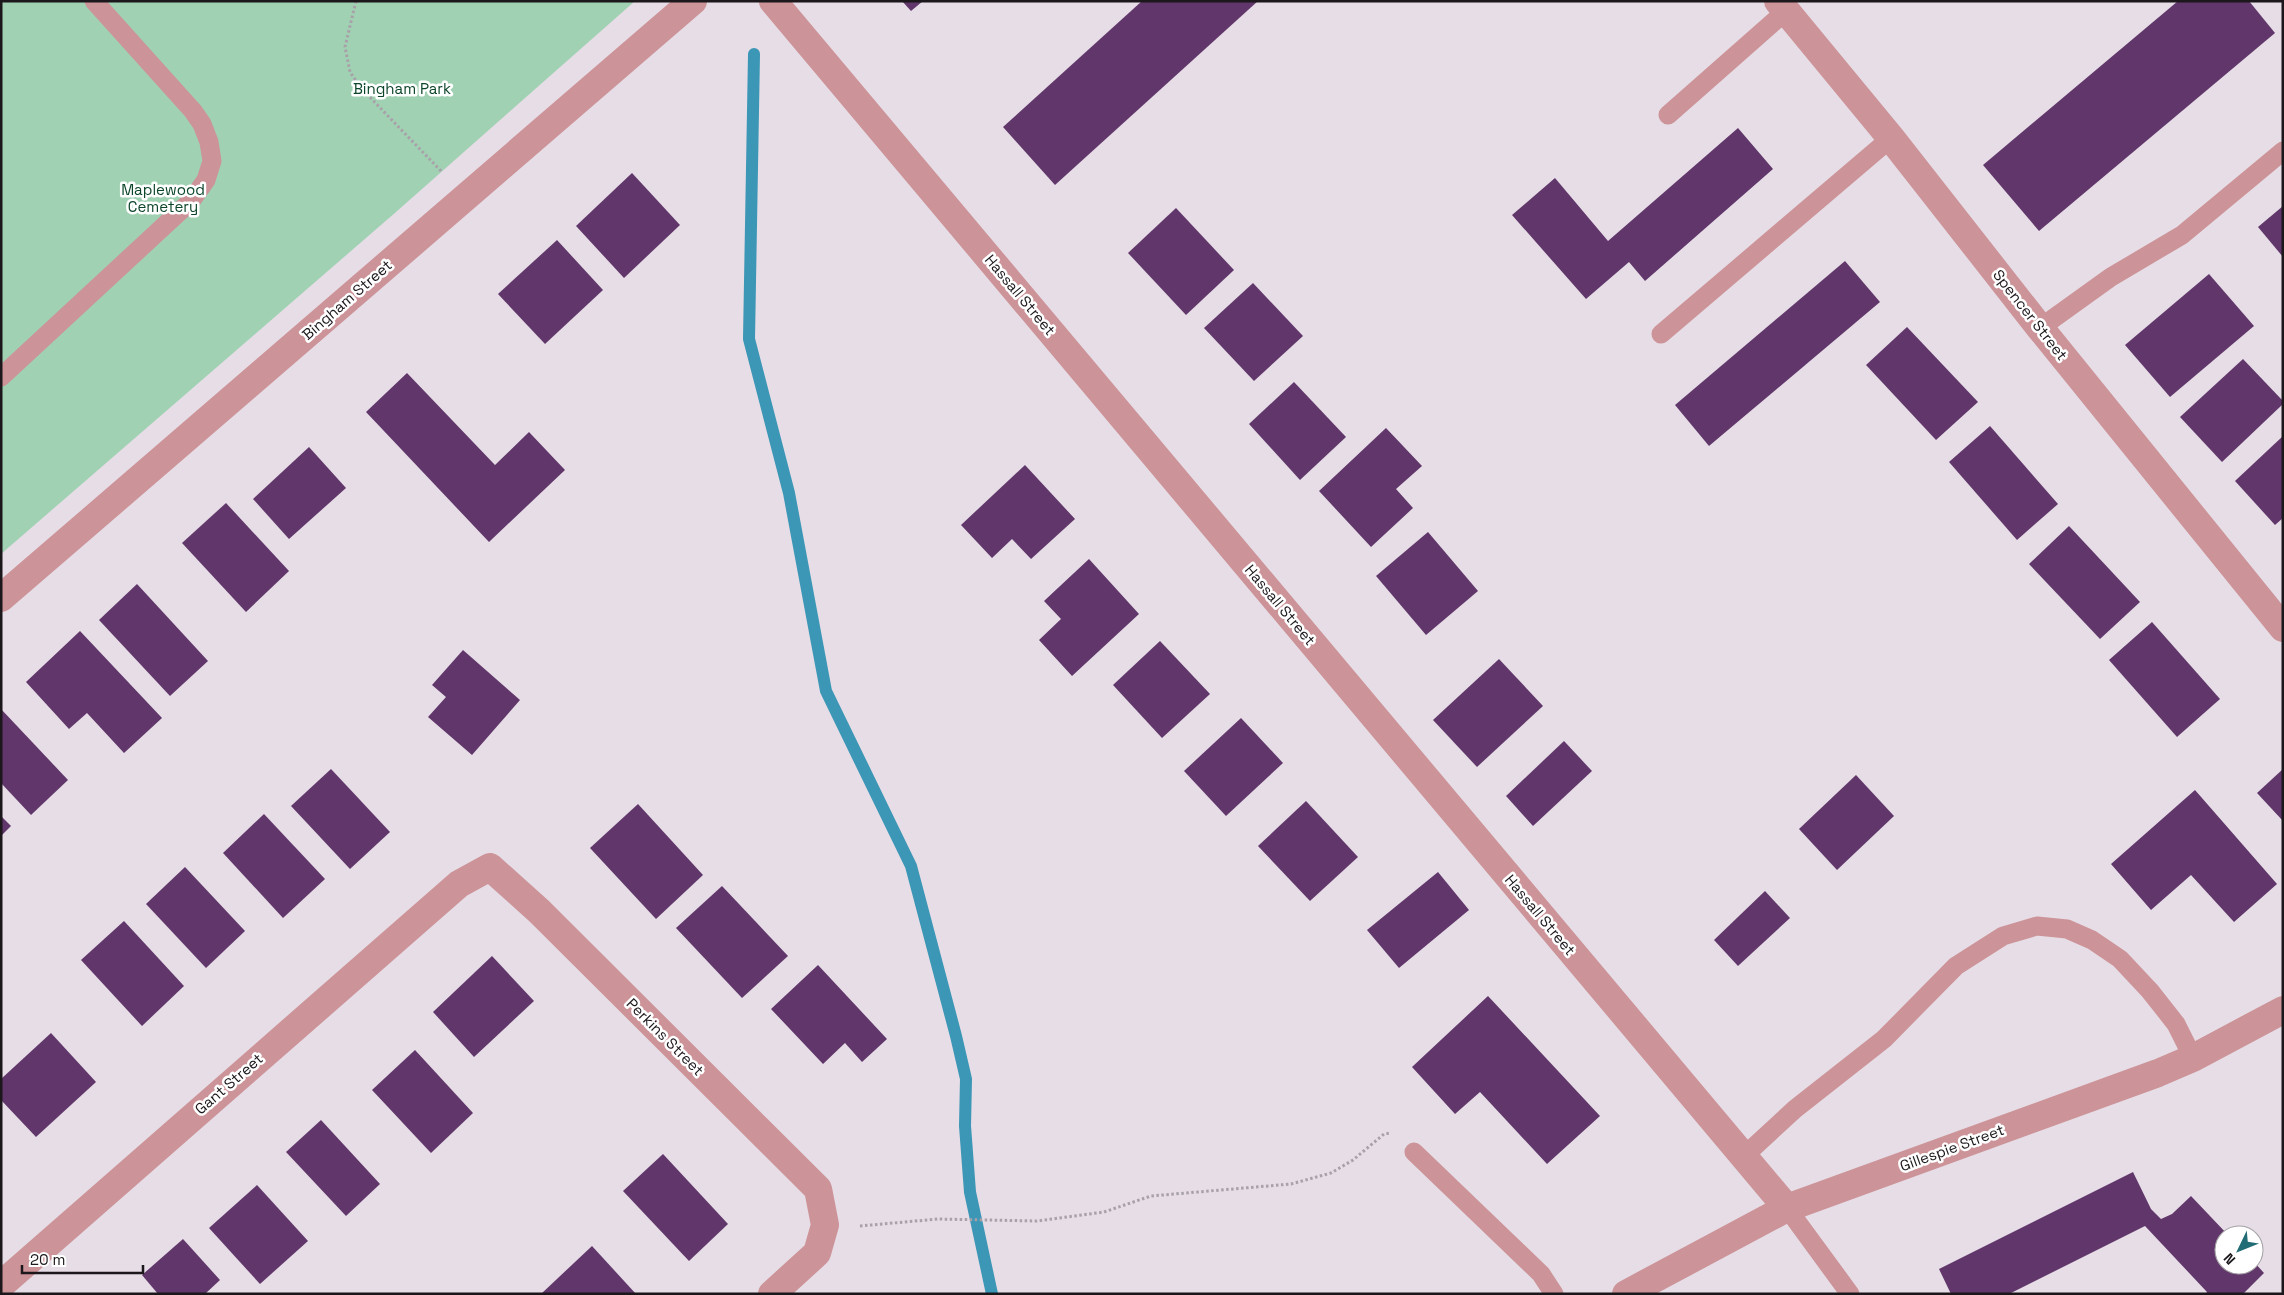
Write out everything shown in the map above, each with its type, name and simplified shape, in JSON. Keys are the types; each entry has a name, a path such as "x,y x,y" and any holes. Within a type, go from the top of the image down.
{"street":[{"name":"Bingham Street","path":"1,598 693,1"},
{"name":"Hassall Street","path":"773,1 1786,1208"},
{"name":"Spencer Street","path":"1782,6 1891,138 2040,328 2283,628"},
{"name":"Perkins Street","path":"459,884 490,867 539,911 818,1190 825,1225 820,1242"},
{"name":"Gant Street","path":"1,1285 459,884"},
{"name":"Gillespie Street","path":"1626,1294 1786,1208 2193,1058 2283,1010"},
{"path":"772,1294 820,1242"}],"lane":[{"path":"1,377 191,201 206,180 212,161 209,142 192,111 94,1"},
{"path":"1668,115 1782,6"},
{"path":"1661,334 1891,138"},
{"path":"2040,328 2111,277 2182,235 2283,151"},
{"path":"1743,1157 1795,1109 1884,1039 1956,966 2003,936 2037,926 2068,928 2092,940 2120,959 2150,991 2176,1024 2193,1058"},
{"path":"1414,1152 1541,1274 1554,1294"},
{"path":"1786,1208 1850,1294"}],"path":[{"path":"356,1 345,47 350,72 361,88 466,197"},
{"path":"820,1242 938,1219 1037,1221 1104,1212 1151,1196 1290,1184 1331,1173 1353,1160 1384,1134 1395,1132 1414,1152"}],"green space":[{"name":"Maplewood Cemetery","path":"1,1 635,1 396,212 1,554"}],"building":[{"path":"902,1 923,1 911,11"},
{"path":"1142,1 1258,1 1055,185 1003,127"},
{"path":"2178,1 2249,1 2275,33 2039,231 1983,165"},
{"path":"1738,128 1773,169 1645,281 1629,262 1586,299 1512,215 1555,178 1608,241"},
{"path":"632,173 680,225 624,278 576,226"},
{"path":"2283,206 2283,257 2258,227"},
{"path":"1176,208 1234,270 1186,315 1128,253"},
{"path":"557,240 603,290 545,344 498,294"},
{"path":"1845,261 1880,302 1709,446 1675,405"},
{"path":"2209,274 2254,326 2170,397 2125,345"},
{"path":"1253,283 1303,336 1254,381 1204,328"},
{"path":"1907,327 1978,402 1936,440 1866,365"},
{"path":"2243,359 2283,401 2283,404 2222,462 2180,417"},
{"path":"407,373 495,465 529,432 565,470 489,542 366,412"},
{"path":"1294,382 1346,437 1300,480 1249,424"},
{"path":"1990,426 2058,504 2017,540 1949,462"},
{"path":"1386,428 1422,466 1396,489 1413,508 1371,547 1319,491"},
{"path":"2283,436 2283,518 2275,525 2235,481"},
{"path":"309,447 346,488 289,539 253,499"},
{"path":"1025,465 1075,519 1031,559 1012,539 992,558 961,525"},
{"path":"226,503 289,571 246,612 182,543"},
{"path":"2069,526 2140,602 2100,639 2029,564"},
{"path":"1428,532 1478,591 1426,635 1376,576"},
{"path":"1089,559 1139,614 1072,676 1039,640 1061,619 1044,601"},
{"path":"137,584 208,661 170,696 99,620"},
{"path":"2152,622 2220,699 2177,737 2109,660"},
{"path":"80,631 162,718 124,753 87,713 69,729 26,682"},
{"path":"1160,641 1210,694 1162,738 1113,685"},
{"path":"463,650 520,700 472,755 428,717 446,697 432,685"},
{"path":"1499,659 1543,706 1477,767 1433,720"},
{"path":"1,709 68,780 31,815 1,783"},
{"path":"1241,718 1283,763 1226,816 1184,771"},
{"path":"1564,741 1592,771 1533,826 1506,796"},
{"path":"331,769 390,832 350,869 291,806"},
{"path":"2283,769 2283,821 2257,793"},
{"path":"1856,775 1894,816 1837,870 1799,829"},
{"path":"2195,790 2277,884 2234,922 2191,875 2151,910 2111,864"},
{"path":"1306,801 1358,857 1310,901 1258,846"},
{"path":"638,804 703,875 656,919 590,848"},
{"path":"264,814 325,879 283,918 223,853"},
{"path":"1,816 11,826 1,836"},
{"path":"185,867 245,931 206,968 146,904"},
{"path":"1438,872 1469,910 1399,968 1367,930"},
{"path":"722,886 788,956 742,998 676,928"},
{"path":"1765,891 1790,918 1738,966 1714,940"},
{"path":"124,921 184,986 142,1026 81,960"},
{"path":"492,956 534,1001 474,1057 433,1012"},
{"path":"818,965 887,1039 862,1062 845,1043 823,1064 771,1009"},
{"path":"1488,996 1600,1116 1547,1164 1480,1092 1455,1114 1412,1067"},
{"path":"51,1033 96,1082 36,1137 1,1100 1,1079"},
{"path":"415,1050 473,1113 431,1153 372,1090"},
{"path":"321,1120 380,1184 346,1216 286,1152"},
{"path":"663,1154 728,1224 689,1261 623,1191"},
{"path":"2133,1172 2151,1209 2161,1219 2172,1214 2191,1196 2219,1225 2214,1225 2214,1275 2262,1275 2243,1294 2206,1294 2207,1292 2145,1226 2009,1294 1951,1294 1939,1269"},
{"path":"257,1185 308,1241 260,1284 209,1228"},
{"path":"183,1239 220,1280 205,1294 158,1294 142,1275"},
{"path":"592,1246 636,1294 541,1294"}],"waterway":[{"path":"754,54 749,339 789,493 826,691 911,866 956,1036 966,1079 965,1126 970,1192 992,1294"}],"park label":[{"name":"Bingham Park","path":"402,89"}]}
